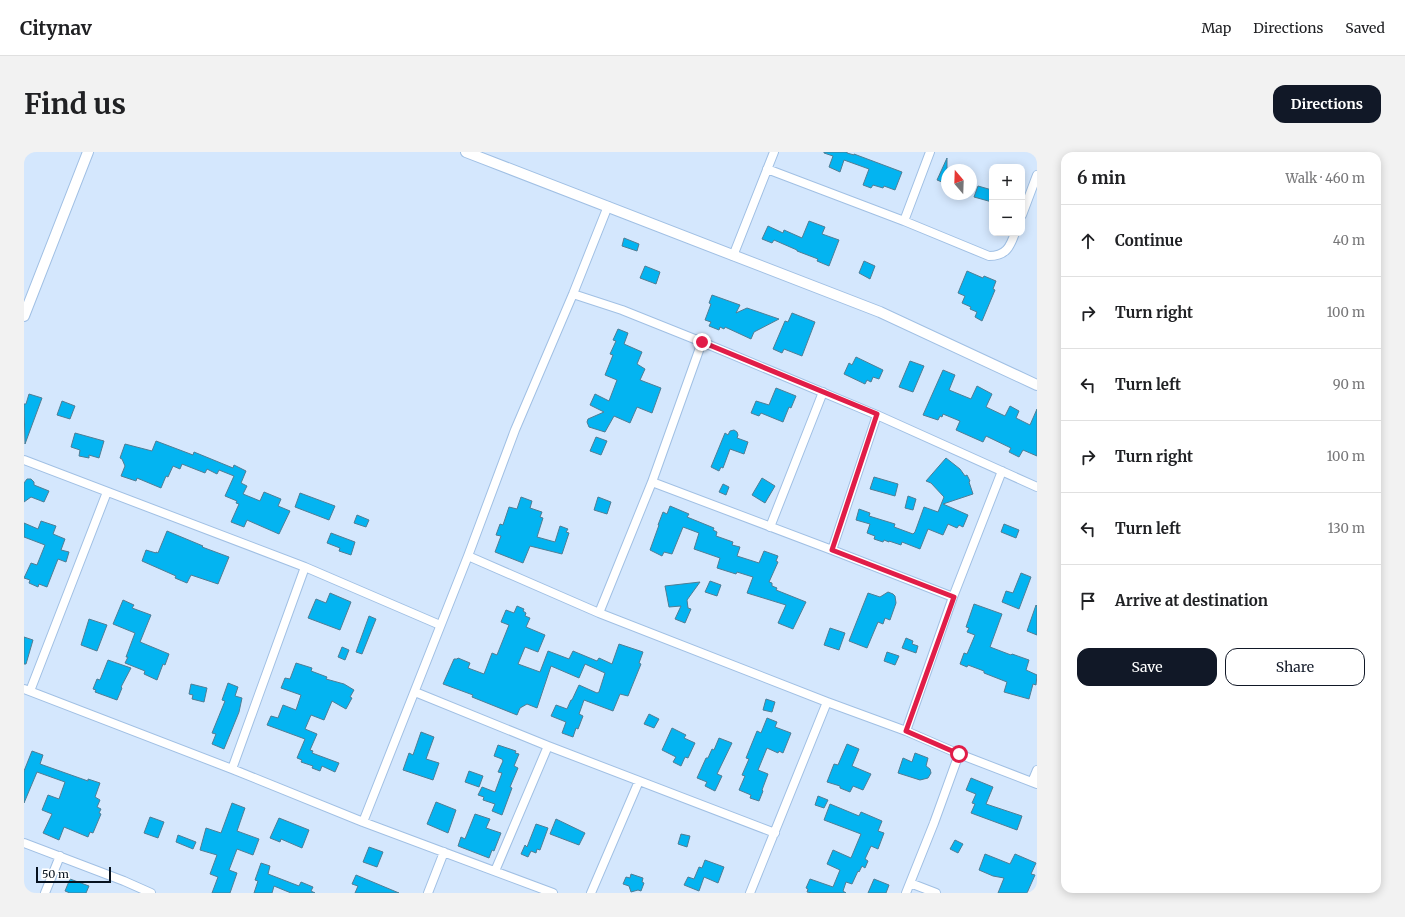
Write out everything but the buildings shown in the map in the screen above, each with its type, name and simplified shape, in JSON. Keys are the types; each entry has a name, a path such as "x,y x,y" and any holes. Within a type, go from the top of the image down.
{"street":[{"path":"24,316 88,152"},
{"path":"466,152 880,312 1037,385"},
{"path":"733,256 774,152"},
{"path":"904,221 930,152"},
{"path":"767,169 904,221 989,256 1001,254 1007,250 1014,236"},
{"path":"1025,207 1037,175"},
{"path":"363,822 468,556 515,430 573,294 608,206"},
{"path":"573,294 622,310 877,414 1037,487"},
{"path":"599,613 652,482 702,342"},
{"path":"770,527 823,392"},
{"path":"832,550 877,414"},
{"path":"24,460 305,568 440,625"},
{"path":"906,731 954,597 1002,471"},
{"path":"652,482 954,597"},
{"path":"107,492 27,690 232,769 363,822 553,893"},
{"path":"468,556 599,613 827,702 906,731 959,754 1035,783 1037,770"},
{"path":"232,769 305,568"},
{"path":"415,692 548,746 775,833"},
{"path":"750,893 827,702"},
{"path":"495,871 548,746"},
{"path":"906,893 934,823 959,754"},
{"path":"591,893 639,781"},
{"path":"24,843 151,893"},
{"path":"428,893 444,852"},
{"path":"45,893 60,856"},
{"path":"910,883 936,893"}],"route":[{"path":"702,342 877,414 832,550 954,597 906,731 959,754"}]}
